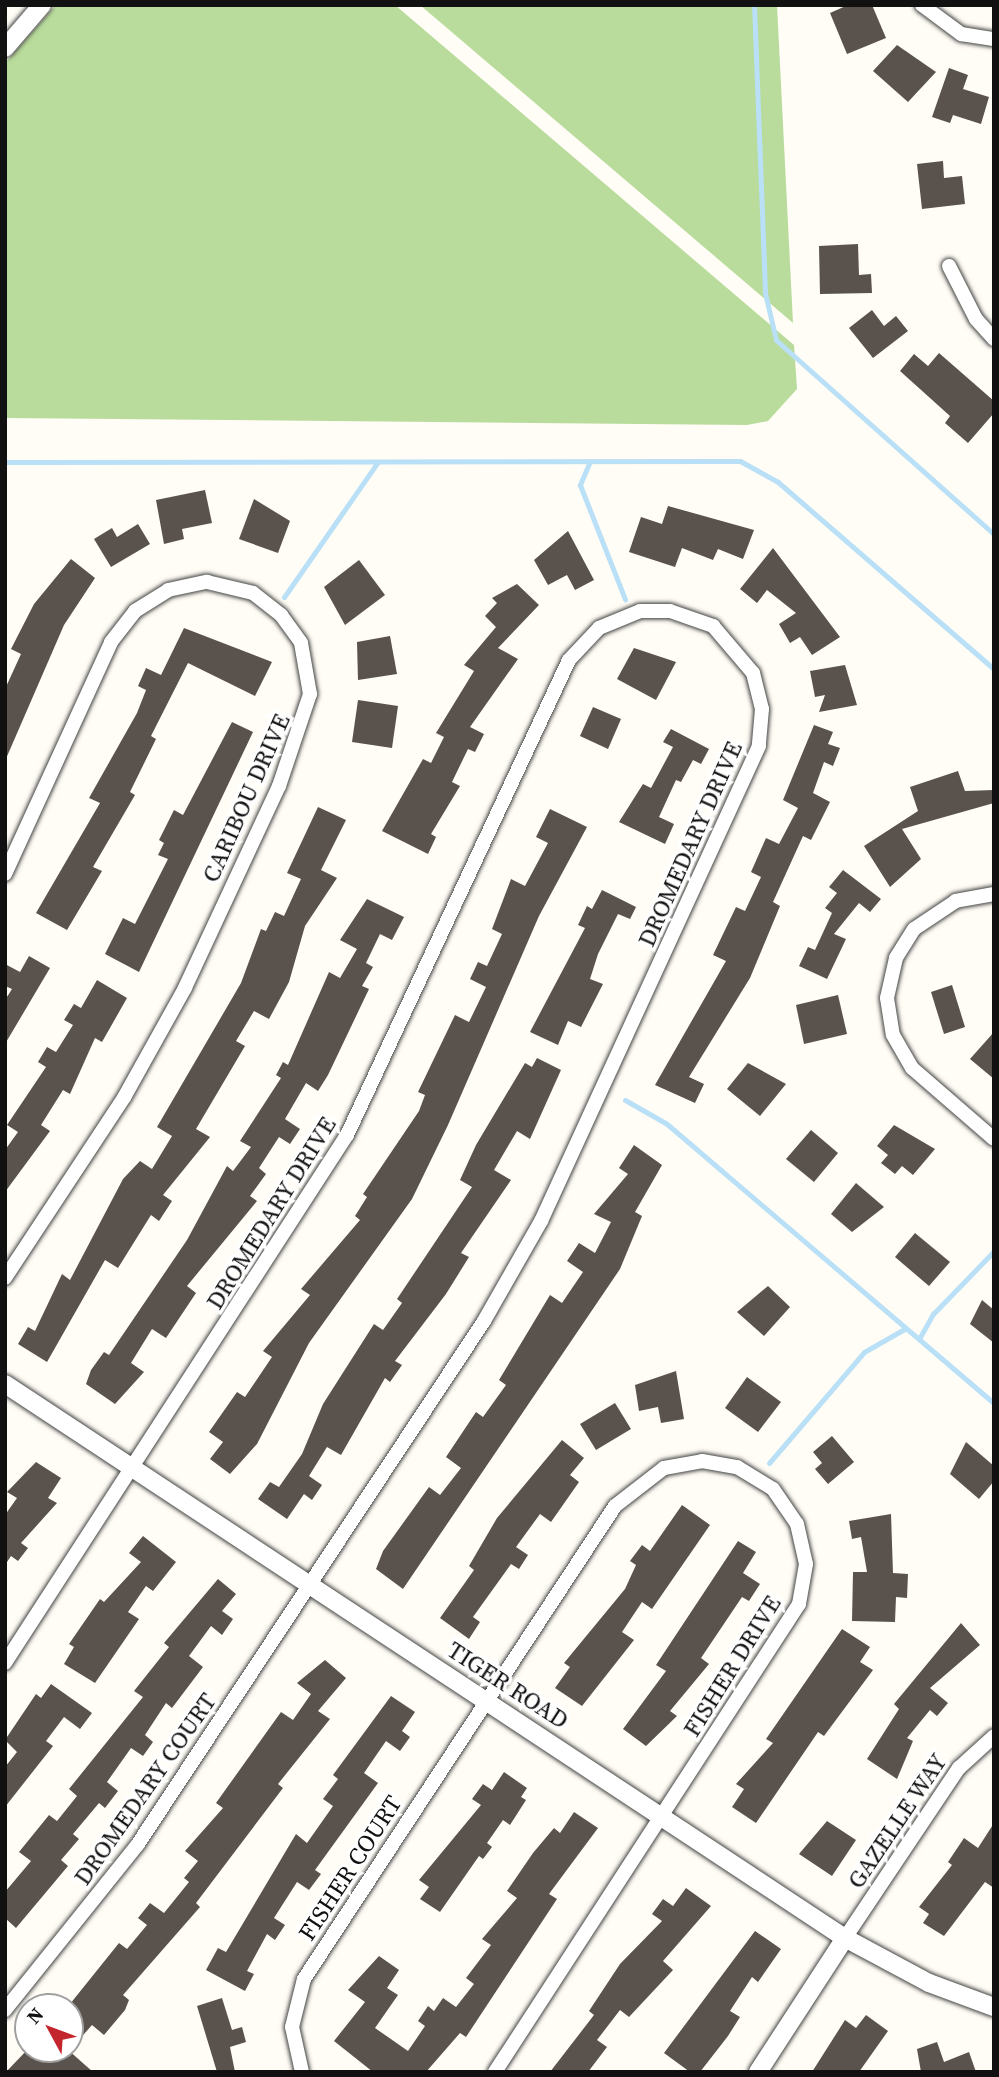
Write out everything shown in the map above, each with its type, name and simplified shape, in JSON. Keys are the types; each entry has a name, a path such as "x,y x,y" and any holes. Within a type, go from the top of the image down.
{"street":[{"path":"5,48 42,5"},
{"path":"922,5 961,34 994,39"},
{"path":"949,266 976,319 994,339"},
{"name":"CARIBOU DRIVE","path":"5,874 111,642 135,611 168,590 207,582 253,593 281,615 301,643 310,694 279,786 145,1060 5,1278"},
{"name":"DROMEDARY DRIVE","path":"134,1469 347,1135 569,660 599,628 640,611 670,611 713,626 743,654 759,691 762,728 754,764 541,1221 476,1333 310,1584"},
{"path":"994,894 956,901 914,929 896,958 887,998 904,1058 994,1139"},
{"name":"TIGER ROAD","path":"5,1384 845,1938 929,1983 994,2007"},
{"name":"FISHER DRIVE","path":"488,1702 632,1487 689,1462 715,1462 757,1476 797,1524 806,1564 799,1604 663,1816"},
{"path":"5,1662 134,1469"},
{"name":"DROMEDARY COURT","path":"5,2010 138,1844 310,1584"},
{"name":"FISHER COURT","path":"302,2072 292,2027 304,1979 488,1702"},
{"name":"GAZELLE WAY","path":"845,1938 958,1768 994,1736"},
{"path":"495,2072 663,1816"},
{"path":"758,2072 845,1938"}],"green space":[{"path":"56,5 395,5 794,345 797,389 768,421 747,425 5,418 5,63"},
{"path":"420,5 777,5 793,323"}],"building":[{"path":"848,5 872,5 886,38 847,54 830,13"},
{"path":"897,45 936,72 908,102 873,71"},
{"path":"949,68 968,75 963,89 989,97 981,124 953,115 950,123 932,117"},
{"path":"943,161 944,178 962,176 965,204 922,209 917,164"},
{"path":"858,244 859,275 871,274 872,293 820,294 819,246"},
{"path":"872,310 884,326 896,316 908,331 873,358 849,328"},
{"path":"939,353 994,401 994,413 968,443 945,423 950,416 900,371 914,354 928,366"},
{"path":"205,490 212,523 182,529 184,539 164,544 156,500"},
{"path":"254,499 290,521 278,553 239,539"},
{"path":"668,506 754,530 743,559 718,549 713,560 682,548 675,567 629,552 641,517 662,524"},
{"path":"138,524 150,544 111,567 94,539 112,528 117,537"},
{"path":"568,531 594,580 575,590 567,575 548,585 534,560"},
{"path":"773,548 840,637 812,655 800,637 790,643 779,624 796,613 767,590 757,603 740,589"},
{"path":"71,559 95,578 64,625 5,761 5,689 21,654 11,649 34,604"},
{"path":"359,560 385,595 345,625 324,587"},
{"path":"517,584 539,605 498,648 518,659 470,727 484,734 475,752 468,749 452,782 460,786 431,834 436,837 428,854 382,831 423,759 431,763 444,737 436,733 474,671 464,665 496,627 485,616 497,603 492,598"},
{"path":"184,628 272,662 255,696 188,663 151,736 156,739 130,792 135,795 93,867 102,871 67,930 36,913 100,803 89,798 137,713 146,690 138,686 146,668 161,675"},
{"path":"390,636 397,674 358,680 357,642"},
{"path":"634,648 676,662 656,700 617,679"},
{"path":"845,665 857,705 819,712 825,695 815,697 810,671"},
{"path":"358,700 398,706 392,748 352,742"},
{"path":"593,707 621,719 608,749 580,736"},
{"path":"232,722 253,732 139,972 105,954 123,918 135,924 168,859 158,855 164,843 159,840 174,810 183,815"},
{"path":"814,725 833,732 828,744 840,748 833,766 824,762 813,793 830,802 811,840 803,836 773,902 780,906 750,978 689,1077 704,1084 695,1103 655,1085 726,961 713,955 736,907 745,911 761,877 751,872 766,838 779,844 798,808 783,800"},
{"path":"671,729 709,749 701,764 693,760 681,782 676,780 659,817 674,824 665,844 619,822 643,784 651,788 673,747 663,742"},
{"path":"958,771 965,791 994,790 994,803 902,829 921,859 890,887 864,846 918,811 910,787"},
{"path":"318,807 346,820 321,870 337,878 305,926 289,982 269,1019 254,1011 236,1041 245,1046 196,1129 210,1137 163,1195 172,1201 159,1221 151,1215 118,1268 105,1260 47,1362 18,1344 28,1327 35,1331 62,1274 70,1280 123,1179 140,1161 152,1169 172,1136 157,1127 241,983 261,929 266,931 275,912 284,916 301,879 287,873"},
{"path":"550,809 587,827 539,916 448,1125 412,1199 309,1343 257,1444 230,1474 210,1459 223,1442 209,1432 237,1392 245,1397 272,1357 263,1351 310,1295 301,1289 360,1220 355,1216 367,1197 363,1194 419,1111 425,1095 418,1092 455,1015 469,1022 486,987 470,979 478,962 487,966 502,934 492,929 511,879 525,886 548,843 536,837"},
{"path":"843,870 881,899 870,912 859,903 834,934 846,939 827,979 799,966 808,947 815,950 832,913 825,908 837,893 829,887"},
{"path":"602,890 636,907 630,919 618,914 598,954 590,979 603,984 581,1027 568,1021 558,1045 530,1032 585,928 578,925 587,906 592,909"},
{"path":"367,899 404,917 392,940 380,934 366,963 373,967 362,986 369,989 328,1075 318,1091 306,1083 285,1119 300,1129 290,1144 279,1137 259,1168 266,1174 250,1196 257,1201 187,1286 196,1293 166,1338 152,1329 131,1363 144,1372 115,1404 86,1384 91,1370 104,1352 109,1355 187,1240 227,1166 233,1171 251,1147 240,1141 281,1078 276,1075 283,1062 288,1065 329,972 340,978 357,949 340,940"},
{"path":"29,956 50,968 5,1044 5,1000 12,989 5,986 5,964 20,972"},
{"path":"97,980 127,998 102,1042 95,1038 70,1094 63,1090 41,1125 50,1131 5,1192 5,1150 18,1132 7,1125 46,1067 38,1062 47,1047 56,1052 73,1025 64,1020 74,1004 81,1008"},
{"path":"952,985 965,1027 944,1034 931,992"},
{"path":"838,995 847,1034 804,1044 796,1005"},
{"path":"994,1032 994,1079 970,1059"},
{"path":"537,1058 561,1070 530,1139 517,1131 494,1170 511,1180 461,1253 469,1257 446,1294 395,1361 402,1365 390,1382 385,1378 341,1455 327,1447 309,1476 322,1485 312,1500 304,1494 287,1519 258,1499 270,1482 279,1487 302,1454 323,1404 374,1324 383,1330 402,1303 397,1299 472,1187 460,1180 476,1145 525,1063 532,1067"},
{"path":"748,1063 786,1084 760,1116 727,1089"},
{"path":"894,1125 935,1149 913,1175 902,1166 895,1174 881,1163 888,1155 877,1146"},
{"path":"811,1130 838,1153 814,1182 786,1159"},
{"path":"634,1145 662,1165 635,1212 642,1216 620,1269 403,1589 376,1569 383,1551 429,1487 440,1495 461,1468 446,1457 476,1412 483,1417 506,1385 499,1380 550,1295 562,1303 583,1272 567,1261 579,1243 595,1253 611,1222 594,1214 628,1174 619,1168"},
{"path":"856,1183 884,1207 852,1232 831,1214"},
{"path":"915,1233 950,1262 929,1286 895,1257"},
{"path":"768,1286 790,1307 764,1336 737,1312"},
{"path":"982,1300 994,1310 994,1343 970,1324"},
{"path":"676,1371 684,1419 661,1423 658,1407 639,1411 635,1385"},
{"path":"747,1377 781,1402 758,1432 725,1408"},
{"path":"615,1403 631,1429 596,1450 580,1424"},
{"path":"832,1436 854,1462 828,1484 815,1469 822,1463 813,1452"},
{"path":"562,1440 584,1458 570,1475 579,1482 551,1522 540,1514 516,1547 528,1555 519,1569 511,1564 473,1617 480,1622 469,1639 440,1618 474,1570 469,1566 497,1518"},
{"path":"966,1442 994,1466 994,1481 979,1499 950,1474"},
{"path":"36,1462 61,1478 48,1498 57,1503 21,1543 28,1548 18,1561 11,1556 5,1565 5,1515 17,1498 7,1492"},
{"path":"682,1505 710,1525 652,1609 642,1602 622,1632 634,1640 582,1706 555,1688 570,1667 564,1663 625,1589 636,1565 630,1561 642,1545 650,1551"},
{"path":"891,1514 893,1573 908,1574 907,1598 896,1597 895,1622 852,1621 853,1572 867,1572 861,1537 852,1539 849,1521"},
{"path":"143,1536 176,1562 153,1591 146,1586 128,1612 139,1619 95,1683 64,1664 74,1647 69,1644 100,1599 104,1602 141,1562 129,1553"},
{"path":"738,1541 756,1552 743,1573 760,1584 749,1601 742,1597 701,1658 709,1664 670,1711 677,1716 646,1746 623,1729 666,1671 656,1665"},
{"path":"218,1579 236,1594 222,1611 233,1619 222,1635 211,1626 189,1656 203,1667 172,1708 166,1703 145,1735 153,1742 143,1756 131,1748 107,1782 118,1791 105,1808 99,1803 73,1834 79,1839 61,1860 68,1866 16,1928 5,1918 5,1892 31,1861 19,1852 49,1815 57,1821 77,1796 69,1789 143,1697 134,1691 169,1647 164,1643"},
{"path":"961,1623 980,1645 930,1688 948,1703 937,1716 930,1710 907,1738 913,1741 897,1779 867,1759 899,1709 894,1704"},
{"path":"842,1629 870,1647 860,1662 873,1670 824,1736 818,1732 756,1823 732,1807 744,1789 736,1784 773,1743 766,1739"},
{"path":"325,1660 346,1678 318,1711 330,1719 278,1784 283,1788 196,1903 200,1907 123,1995 129,2000 125,2010 104,2035 92,2025 84,2034 84,1993 79,1993 119,1943 127,1949 147,1925 138,1918 150,1903 164,1913 189,1882 184,1878 198,1861 185,1851 223,1808 216,1803 281,1712 293,1720 311,1694 297,1683"},
{"path":"51,1684 92,1713 80,1729 64,1717 46,1741 53,1746 5,1807 5,1767 17,1752 5,1740 36,1694 41,1698"},
{"path":"391,1696 415,1712 402,1731 410,1737 400,1751 386,1741 364,1773 378,1783 315,1870 321,1874 309,1890 297,1882 274,1918 285,1925 275,1940 267,1934 247,1971 254,1974 245,1991 206,1970 218,1948 226,1952 296,1834 307,1843 333,1806 323,1799 338,1779 333,1775"},
{"path":"504,1772 527,1788 521,1797 526,1800 510,1825 503,1820 487,1843 492,1847 483,1859 479,1856 440,1912 420,1899 429,1887 419,1880 481,1805 472,1799 483,1784 492,1790"},
{"path":"574,1812 598,1828 549,1894 557,1899 466,2037 460,2033 426,2072 373,2072 334,2041 365,2002 348,1990 379,1956 399,1970 387,1988 398,1995 375,2028 408,2051 425,2026 418,2021 428,2006 434,2011 443,1998 456,2007 474,1984 466,1978 491,1945 482,1939 517,1898 507,1891 554,1828 560,1833"},
{"path":"827,1821 856,1840 832,1876 799,1854"},
{"path":"994,1823 994,1888 985,1882 944,1936 923,1923 929,1914 919,1907 952,1865 948,1862 964,1838 978,1848"},
{"path":"686,1888 711,1906 663,1961 673,1970 629,2017 620,2010 597,2040 607,2047 588,2072 550,2072 594,2015 589,2011 620,1964 662,1921 652,1914 663,1899 673,1906"},
{"path":"755,1931 781,1949 758,1982 752,1977 730,2011 740,2017 728,2036 700,2072 690,2072 664,2053"},
{"path":"222,1998 232,2030 242,2027 246,2042 230,2047 235,2072 217,2072 197,2006"},
{"path":"866,2015 888,2031 859,2072 812,2072 845,2020 856,2028"},
{"path":"937,2042 944,2062 969,2052 976,2072 921,2072 917,2049"},
{"path":"15,2063 83,2063 93,2072 6,2072"}],"waterway":[{"path":"754,5 765,293 776,340 994,534"},
{"path":"590,461 580,485 625,599"},
{"path":"5,462 740,461 778,482 994,669"},
{"path":"284,597 377,463"},
{"path":"625,1100 667,1124 994,1403"},
{"path":"919,1339 933,1314 994,1251"},
{"path":"769,1463 864,1352 906,1328"}]}
